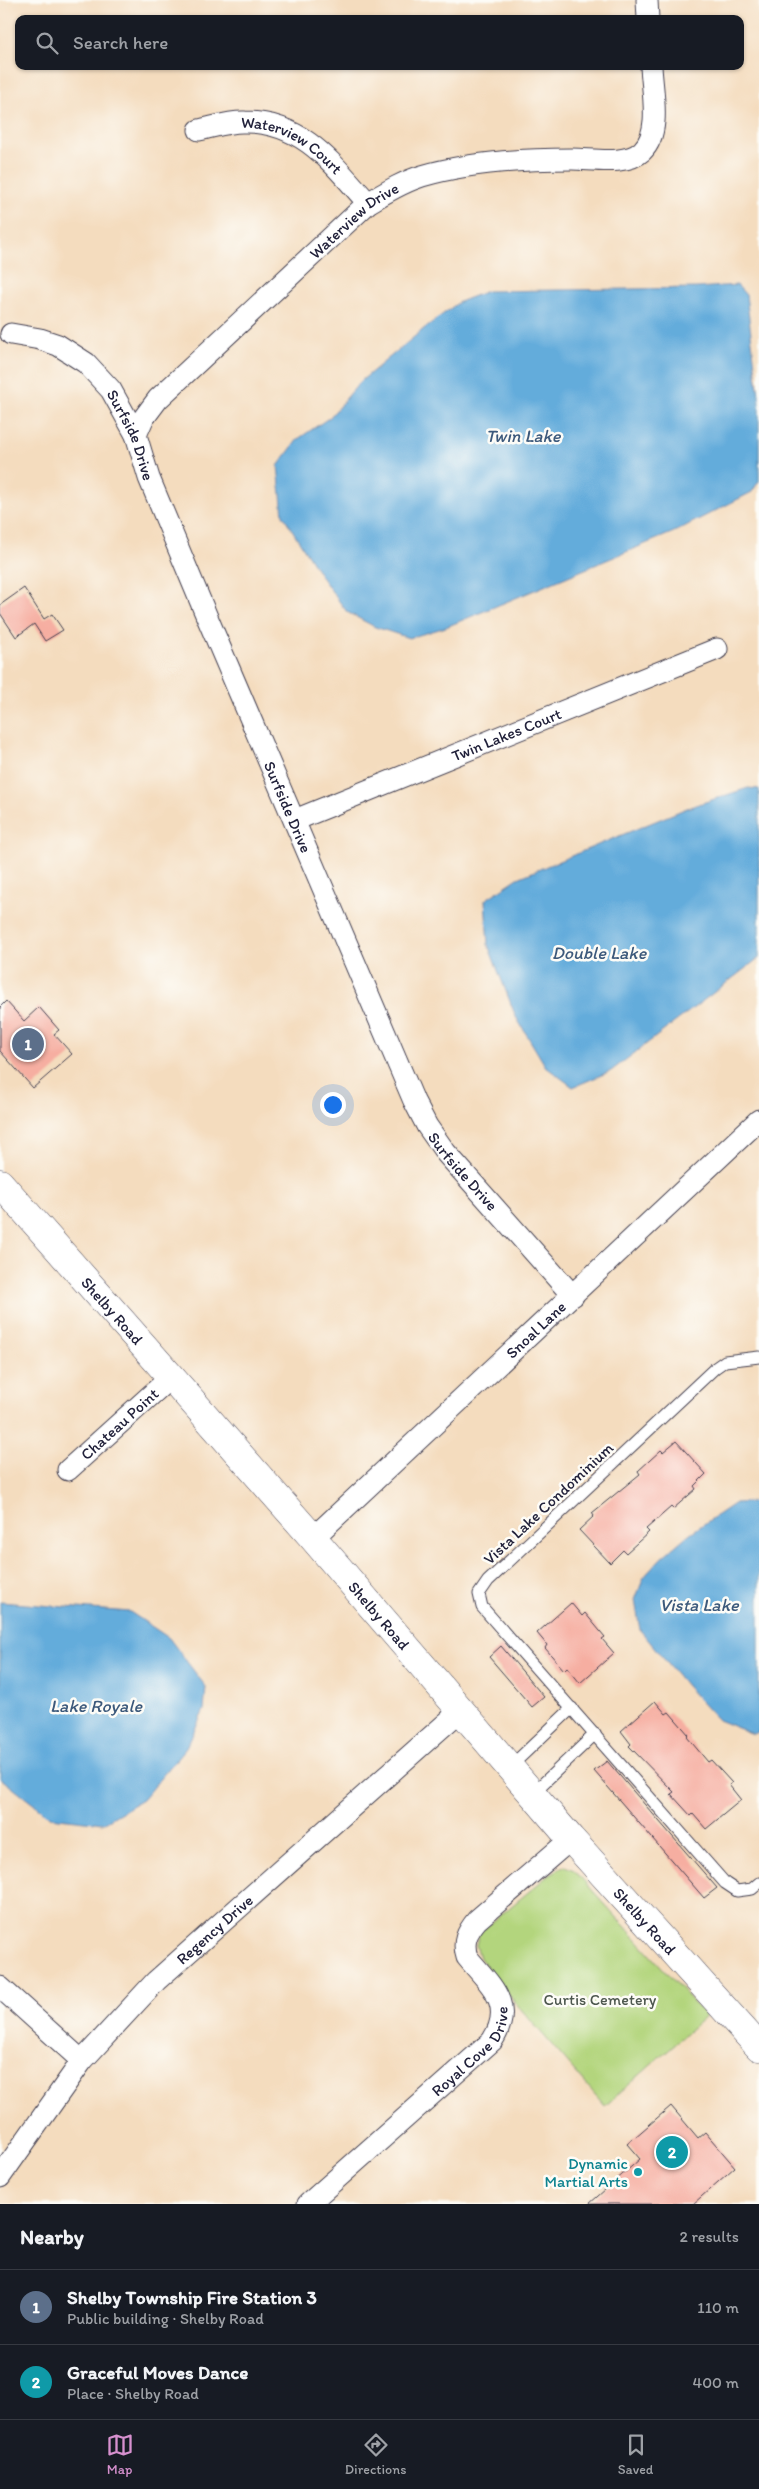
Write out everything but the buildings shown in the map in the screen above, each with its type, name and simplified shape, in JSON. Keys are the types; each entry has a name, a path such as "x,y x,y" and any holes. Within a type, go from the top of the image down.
{"street":[{"path":"647,0 648,15"},
{"name":"Waterview Drive","path":"136,435 143,418 158,399 368,203 421,176 466,166 554,159 620,160 630,158 643,150 652,132 654,120 651,70"},
{"name":"Waterview Court","path":"199,130 243,121 270,124 293,133 321,150 368,203"},
{"name":"Surfside Drive","path":"11,334 40,339 58,346 86,363 111,390 136,435 156,496 399,1067 427,1126 446,1153 573,1296"},
{"name":"Twin Lakes Court","path":"295,820 717,649"},
{"name":"Snoal Lane","path":"312,1538 573,1296 759,1120"},
{"name":"Shelby Road","path":"0,1183 312,1538 571,1839 759,2047"},
{"name":"Chateau Point","path":"68,1470 171,1377"},
{"name":"Regency Drive","path":"0,2177 82,2061 156,1982 460,1711"},
{"name":"Royal Cove Drive","path":"308,2204 492,2041 500,2028 503,2015 501,2001 497,1993 467,1957 464,1950 466,1934 477,1920 571,1839"},
{"path":"0,1987 82,2061"}],"lane":[{"name":"Vista Lake Condominium","path":"759,1357 732,1359 715,1368 488,1581 479,1594 482,1608 725,1883 737,1892 752,1889 759,1883"},
{"path":"510,1767 572,1708"},
{"path":"533,1793 595,1734"}],"green space":[{"name":"Curtis Cemetery","path":"565,1866 574,1870 706,2016 605,2106 506,1992 480,1958 476,1945 479,1933 550,1874"}],"water":[{"name":"Twin Lake","path":"737,285 746,295 759,396 759,481 752,492 674,532 446,627 409,638 375,627 347,612 322,578 283,515 278,466 298,439 330,417 361,381 459,302 487,291 697,288"},
{"name":"Double Lake","path":"748,788 759,789 759,958 611,1071 573,1087 546,1067 516,1017 488,945 485,900 518,878 687,808"},
{"name":"Vista Lake","path":"757,1502 759,1504 759,1732 753,1734 718,1720 687,1687 640,1630 635,1600 644,1577 661,1558 689,1534 735,1503"},
{"name":"Lake Royale","path":"0,1602 130,1612 169,1638 206,1687 204,1710 186,1748 142,1800 103,1823 50,1817 0,1778"}],"place":[{"name":"Shelby Township Fire Station 3","path":"28,1044"},
{"name":"Graceful Moves Dance","path":"672,2152"},
{"name":"Dynamic Martial Arts","path":"638,2172"}]}
